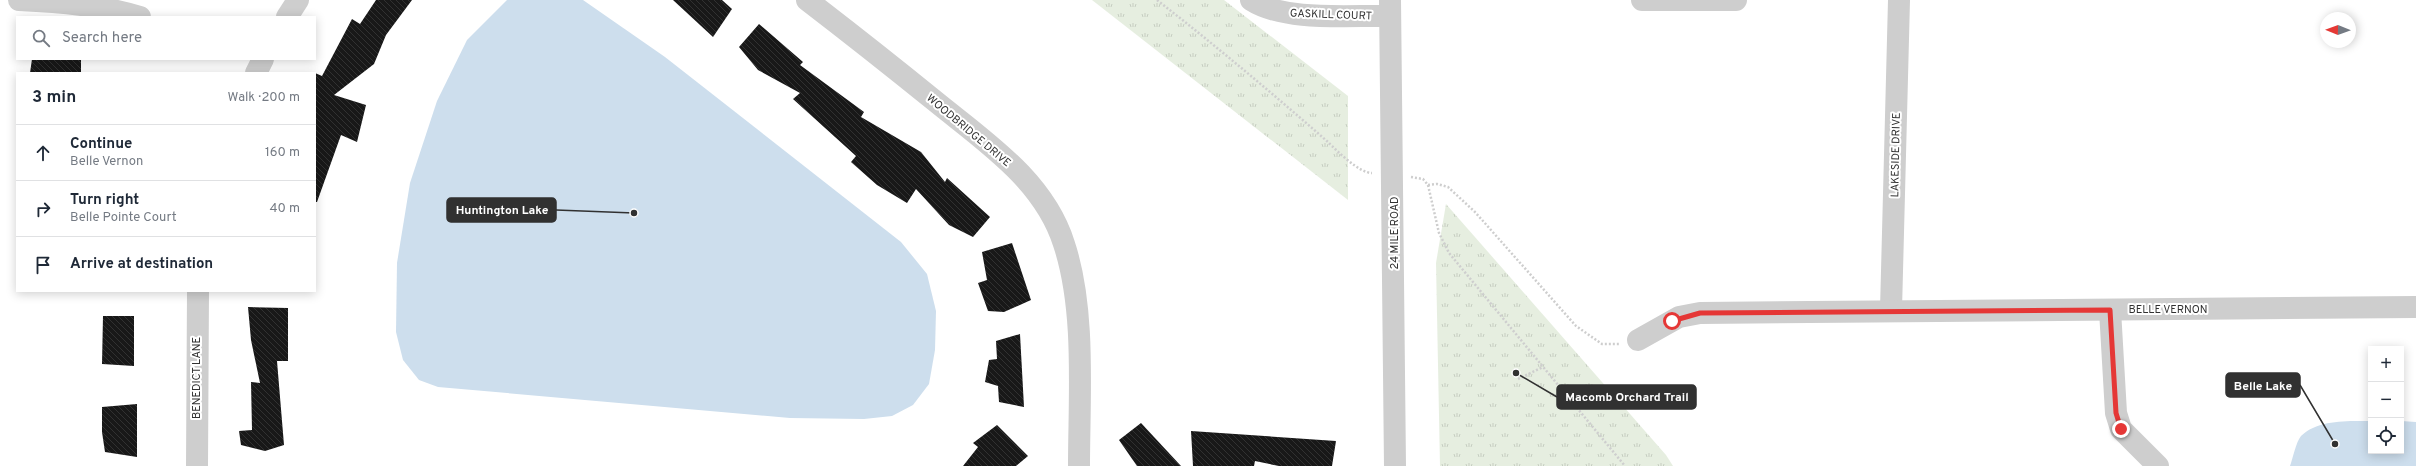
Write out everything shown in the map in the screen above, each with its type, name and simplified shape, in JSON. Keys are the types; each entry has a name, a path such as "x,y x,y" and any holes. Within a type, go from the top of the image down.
{"street":[{"path":"19,0 63,2 136,16"},
{"path":"288,16 298,0"},
{"name":"WOODBRIDGE DRIVE","path":"807,0 1004,157 1039,194 1050,210 1065,245 1075,297 1078,333 1079,466"},
{"name":"GASKILL COURT","path":"1251,0 1268,9 1290,14 1390,8"},
{"path":"1642,0 1736,0"},
{"name":"LAKESIDE DRIVE","path":"1891,310 1899,0"},
{"name":"24 MILE ROAD","path":"1390,8 1395,466"},
{"name":"BENEDICT LANE","path":"197,466 198,292"},
{"name":"BELLE VERNON","path":"1638,340 1679,317 1700,313 1891,310 2110,310 2416,307"},
{"path":"2110,310 2116,413 2121,429 2130,440 2158,466"}],"path":[{"path":"1428,185 1437,184 1448,187 1475,212 1576,326 1602,344 1612,346 1638,340"},
{"path":"1518,379 1543,367"}],"green space":[{"path":"1092,0 1224,0 1348,96 1348,200"},
{"path":"1446,204 1666,455 1673,466 1440,466 1436,263"}],"water":[{"path":"507,0 583,0 665,57 901,242 927,274 936,311 935,350 929,384 913,405 892,416 864,419 790,418 438,387 419,380 403,360 396,332 397,263 410,183 437,101 467,40"},
{"path":"2368,421 2368,454 2404,454 2404,421 2416,422 2416,466 2290,466 2299,439 2308,430 2316,426 2334,422"}],"building":[{"path":"376,0 412,0 386,35 374,64 334,95 366,105 357,142 341,135 316,202 316,73 322,76 352,19 360,24"},
{"path":"673,0 722,0 732,9 713,37"},
{"path":"759,24 803,62 800,65 864,112 861,117 921,152 945,182 947,178 990,217 973,237 949,225 916,189 907,203 877,185 851,162 856,156 793,99 800,93 758,70 739,47"},
{"path":"32,60 81,60 81,72 30,72"},
{"path":"1012,243 1031,300 1004,312 988,311 978,283 987,280 982,252"},
{"path":"248,307 288,308 288,361 277,361 284,445 265,451 241,445 239,431 252,430 251,382 260,383 251,340"},
{"path":"103,316 134,316 134,366 102,364"},
{"path":"1020,334 1024,407 999,402 998,386 985,382 989,360 997,359 996,341"},
{"path":"137,404 137,457 105,452 102,432 102,407"},
{"path":"1141,423 1181,466 1137,466 1119,440"},
{"path":"997,425 1028,456 1016,466 963,466 978,447 973,443"},
{"path":"1191,431 1336,441 1332,466 1279,466 1255,461 1254,466 1193,466"}],"place":[{"name":"Huntington Lake","path":"634,213"},
{"name":"Macomb Orchard Trail","path":"1516,373"},
{"name":"Belle Lake","path":"2335,444"}],"route":[{"path":"1672,321 1679,317 1700,313 1891,310 2110,310 2116,413 2121,429"}]}
